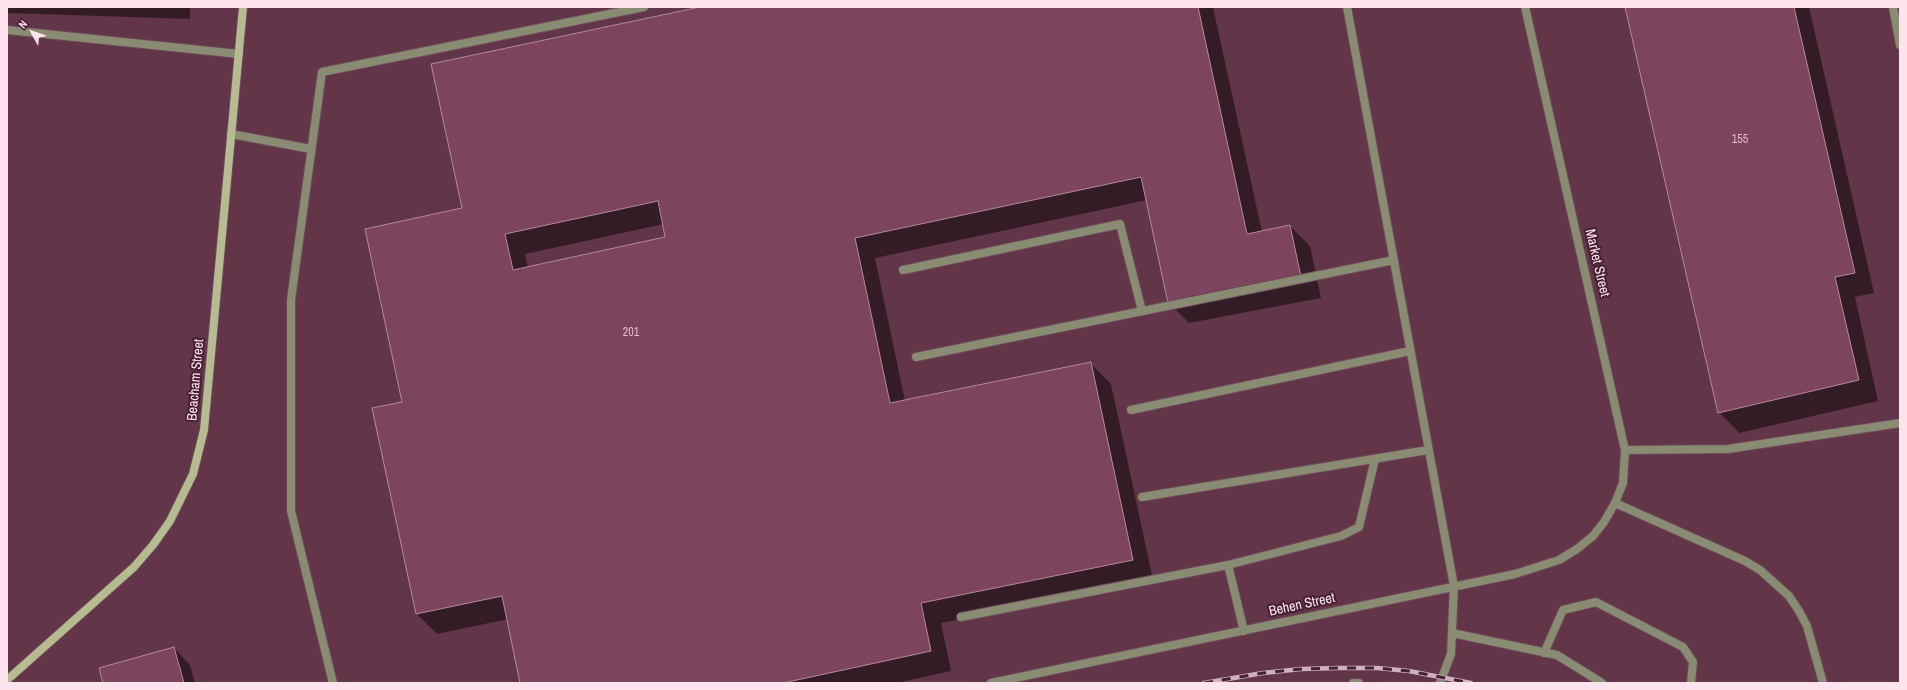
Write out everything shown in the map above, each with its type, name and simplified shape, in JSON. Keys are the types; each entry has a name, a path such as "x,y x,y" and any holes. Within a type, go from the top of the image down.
{"main road":[{"name":"Beacham Street","path":"7,680 134,567 153,545 170,521 190,481 204,430 243,7"}],"street":[{"path":"334,683 291,511 291,300 322,72 644,7"},
{"path":"1347,7 1454,586 1451,654 1440,683"},
{"name":"Market Street","path":"1525,7 1625,450 1623,483 1615,503 1604,522"},
{"path":"1893,7 1900,45"},
{"path":"7,30 239,54"},
{"path":"232,134 312,149"},
{"path":"903,270 1120,224 1142,311"},
{"path":"916,357 1394,260"},
{"path":"1131,410 1410,351"},
{"path":"1625,450 1728,449 1900,423"},
{"path":"1142,497 1428,450"},
{"path":"962,617 1228,565 1341,536 1360,527 1375,459"},
{"path":"1615,503 1745,561 1765,574 1789,596 1807,626 1823,683"},
{"name":"Behen Street","path":"991,683 1244,631 1527,570 1559,560 1577,549 1593,536 1604,522"},
{"path":"1228,565 1244,631"},
{"path":"1544,653 1563,610 1596,602 1683,647 1693,662 1691,683"},
{"path":"1452,633 1557,655 1602,683"},
{"path":"1353,683 1358,683"}],"shaded area":[{"path":"7,7 1900,7 1900,683 7,683"}],"building":[{"path":"700,7 1198,7 1247,234 1290,225 1301,277 1168,303 1141,177 855,238 890,403 1091,362 1133,560 921,603 931,651 783,683 520,683 502,596 416,614 372,408 402,402 365,229 462,208 431,64","holes":["658,201 665,237 513,270 505,234"]},
{"path":"1625,7 1794,7 1855,273 1835,277 1859,380 1718,413"},
{"path":"174,647 184,683 103,683 99,668"}],"railway":[{"path":"1204,683 1263,673 1301,669 1339,668 1377,668 1409,671 1471,683"}]}
